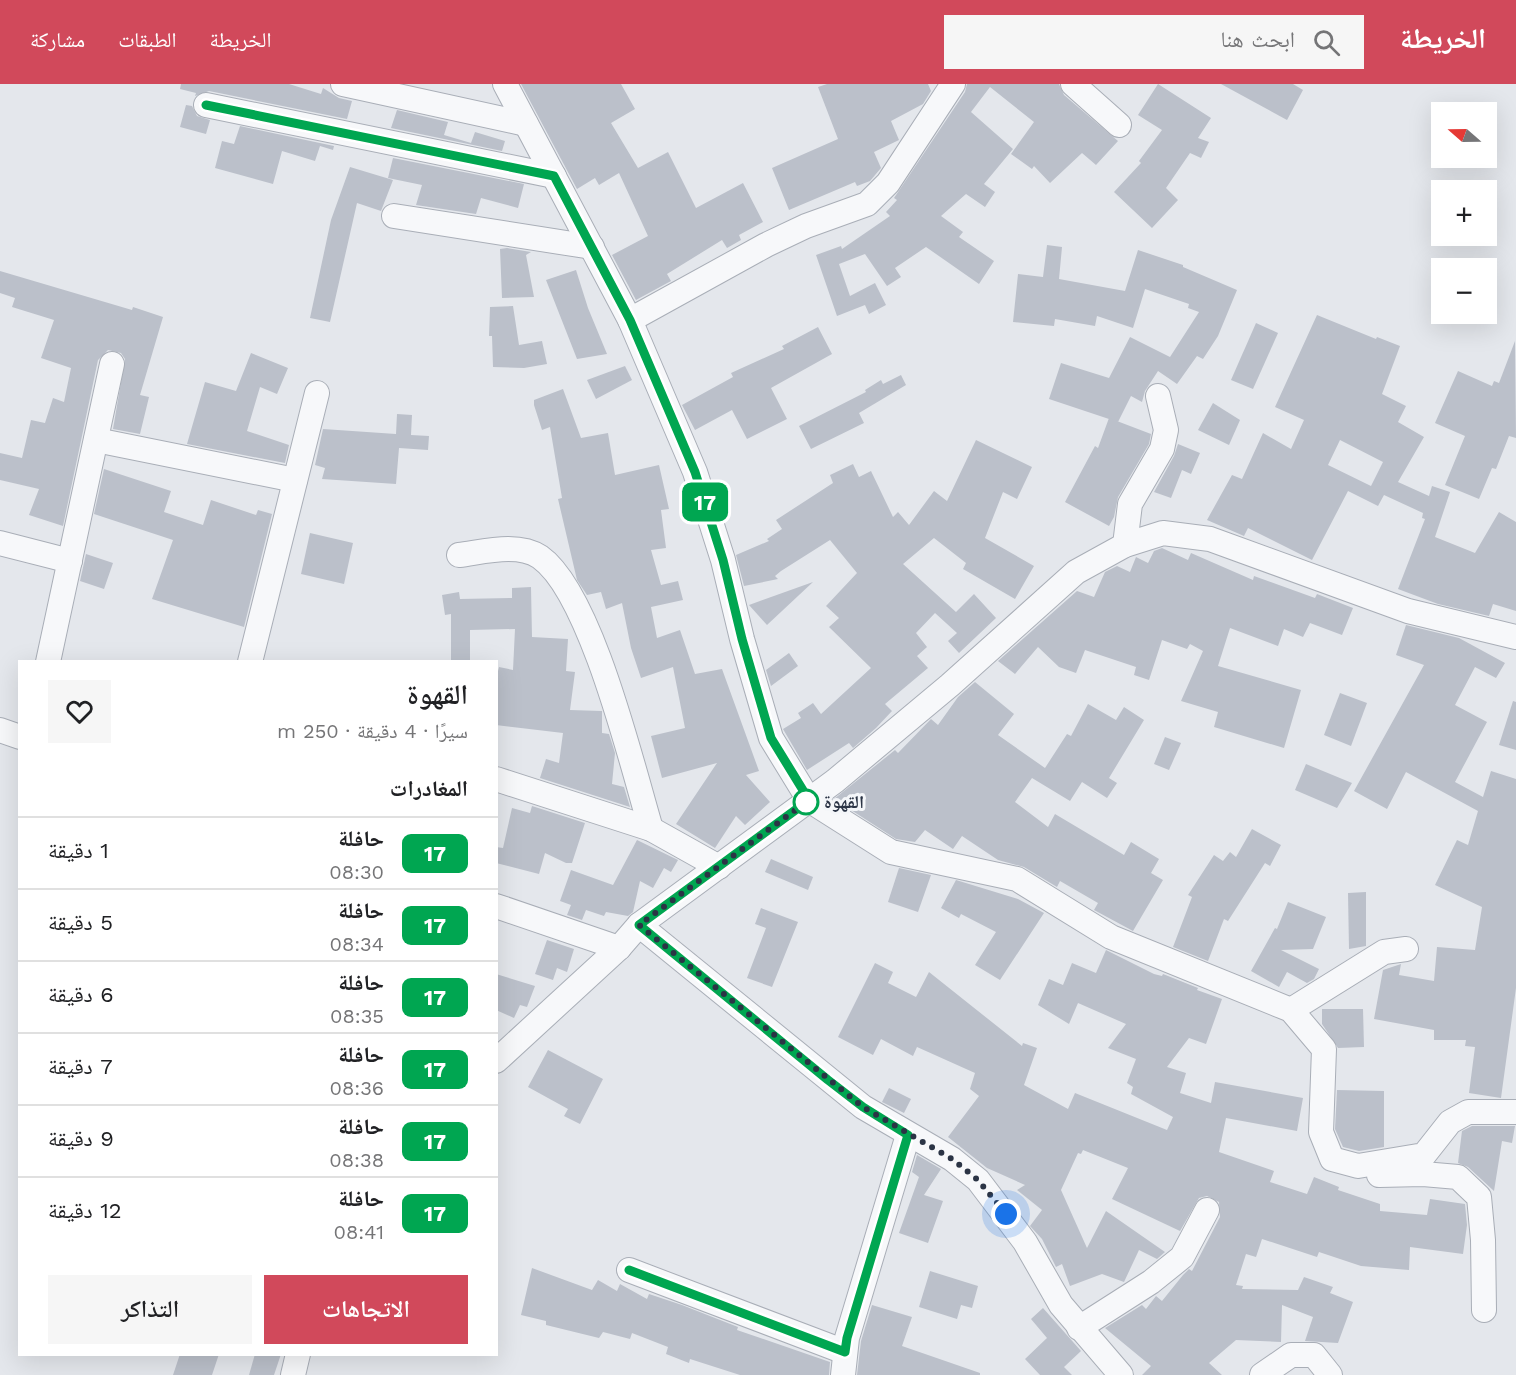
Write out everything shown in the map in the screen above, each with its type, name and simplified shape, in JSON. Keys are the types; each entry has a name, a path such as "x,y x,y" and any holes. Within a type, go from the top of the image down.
{"street":[{"path":"343,84 526,124"},
{"path":"505,84 630,320 695,472 723,560 742,639 771,738 809,800 891,852 1017,879 1111,938 1291,1010 1324,1049 1321,1132 1332,1160 1358,1166 1374,1176 1423,1174 1458,1177 1479,1197 1483,1240 1484,1310"},
{"path":"630,320 766,245 867,204 888,183 953,84"},
{"path":"1073,84 1119,125"},
{"path":"206,105 554,176"},
{"path":"394,216 592,248"},
{"path":"48,660 112,364"},
{"path":"250,660 317,393"},
{"path":"1125,545 1130,504 1162,449 1164,440 1166,430 1158,396"},
{"path":"96,440 295,480"},
{"path":"498,1059 619,948 639,925 809,800 950,685 1076,572 1125,545 1163,533 1210,539 1408,611 1516,637"},
{"path":"0,543 70,561"},
{"path":"459,555 511,549 538,556 564,581 600,662 651,829"},
{"path":"0,730 18,736"},
{"path":"498,780 651,829 719,867"},
{"path":"498,907 619,948"},
{"path":"639,925 863,1107 952,1159 978,1180 1025,1242 1061,1305 1121,1375"},
{"path":"1291,1010 1384,952 1406,949"},
{"path":"1358,1166 1424,1155 1450,1122 1468,1112 1516,1112"},
{"path":"629,1270 844,1363 847,1338 908,1135"},
{"path":"1079,1328 1150,1282 1182,1257 1207,1210"},
{"path":"1262,1375 1291,1355 1314,1355 1330,1375"},
{"path":"293,1375 298,1356"}],"building":[{"path":"181,84 289,84 321,94 323,88 339,98 352,101 347,119 209,91 195,96 196,93 180,89"},
{"path":"521,84 621,84 635,109 611,123 638,168 668,152 696,208 743,183 763,222 739,235 741,240 727,248 722,240 667,274 671,281 636,300 612,255 648,236 619,173 599,185 595,178 577,189"},
{"path":"827,84 928,84 931,91 923,104 891,121 899,140 874,152 881,168 870,181 857,186 855,182 789,210 772,168 838,139 818,87"},
{"path":"967,84 1059,84 1064,95 1118,141 1096,165 1082,153 1050,183 1034,166 1032,169 1011,154 1034,122 990,87 971,112 1013,149 984,184 995,192 985,207 966,194 941,216 963,232 959,237 994,261 979,284 926,247 895,268 901,277 887,286 865,254 839,264 850,296 875,283 886,305 869,314 865,305 837,316 816,255 841,246 842,249 890,216 886,212 897,200 894,198 965,92"},
{"path":"1158,84 1211,118 1198,138 1209,142 1201,158 1190,153 1166,188 1178,200 1152,228 1114,192 1141,163 1139,161 1162,130 1138,115"},
{"path":"1221,84 1293,84 1303,90 1287,120"},
{"path":"186,105 192,106 197,116 210,120 206,134 180,127"},
{"path":"397,110 448,122 444,135 471,143 475,132 505,141 502,151 391,128"},
{"path":"240,126 334,146 333,150 320,146 315,161 282,151 273,184 215,168 222,141 234,144"},
{"path":"393,158 524,184 518,208 481,198 476,214 416,205 422,185 388,178"},
{"path":"350,167 393,180 381,211 357,203 330,322 310,318 331,220"},
{"path":"1047,245 1062,247 1059,279 1125,291 1138,250 1183,265 1183,267 1237,290 1218,336 1203,359 1197,356 1177,384 1158,371 1145,391 1142,402 1131,396 1118,422 1049,399 1061,363 1109,378 1130,337 1170,357 1199,312 1188,308 1189,304 1145,289 1133,328 1097,316 1095,326 1055,319 1054,326 1013,322 1018,274 1043,277"},
{"path":"500,249 531,252 526,255 534,297 502,298"},
{"path":"576,270 588,308 607,354 577,359 546,280"},
{"path":"0,271 163,317 140,395 149,397 140,434 113,429 125,359 121,353 108,350 98,360 63,526 29,515 39,489 0,480 0,453 22,458 31,420 45,423 53,398 64,402 71,368 41,358 54,320 12,307 15,298 0,293"},
{"path":"513,306 519,345 542,341 547,364 524,368 493,367 492,336 489,336 490,307"},
{"path":"1317,315 1376,339 1377,337 1400,346 1382,394 1406,406 1398,422 1424,437 1398,482 1429,496 1432,486 1450,492 1435,537 1475,553 1499,512 1516,522 1516,611 1493,604 1489,616 1438,604 1398,589 1425,519 1422,518 1423,513 1384,495 1378,506 1348,491 1312,560 1248,528 1244,536 1207,520 1232,475 1242,479 1263,433 1291,449 1304,420 1275,407","holes":["1340,440 1383,462 1371,486 1328,465"]},
{"path":"1256,323 1278,333 1253,389 1231,380"},
{"path":"818,327 832,354 771,388 787,419 747,439 732,410 695,430 682,405 733,377 731,373 784,349 782,346"},
{"path":"1515,341 1516,438 1509,436 1496,469 1492,468 1479,499 1445,485 1465,436 1435,423 1458,371 1492,386 1494,381 1499,383"},
{"path":"251,353 288,368 277,394 260,387 247,431 289,445 285,463 187,444 205,382 236,391"},
{"path":"625,366 632,380 596,399 587,380"},
{"path":"901,375 906,385 859,413 864,423 811,449 799,426 866,392 865,390 881,380 883,384"},
{"path":"563,389 581,438 608,433 615,475 659,465 669,509 661,510 666,548 651,550 661,585 678,581 683,600 651,607 657,638 680,630 695,674 722,669 759,771 746,775 770,802 745,825 736,816 715,848 676,824 717,763 662,778 651,736 685,728 673,667 641,678 631,648 622,603 606,609 601,592 587,595 577,580 558,499 562,498 550,427 542,430 534,405 534,400"},
{"path":"1213,403 1240,420 1229,445 1198,430"},
{"path":"397,414 412,415 411,435 429,436 428,450 399,448 396,484 322,479 325,468 315,465 323,429 396,434"},
{"path":"1109,418 1151,434 1149,444 1118,497 1114,517 1109,526 1065,502 1095,446 1098,448"},
{"path":"976,440 1032,467 1017,499 1003,492 985,538 1034,566 1015,599 963,569 966,563 934,538 903,564 956,612 974,594 996,618 959,653 948,641 957,633 935,613 916,633 927,647 917,656 928,668 885,704 892,711 853,748 849,743 807,770 783,729 801,718 798,713 813,703 821,714 871,668 829,627 839,618 826,606 857,573 830,540 781,571 775,576 778,579 744,586 736,555 769,541 767,539 782,529 776,520 833,483 830,475 853,464 859,477 871,471 893,517 898,512 909,525 934,491 947,501"},
{"path":"1178,444 1200,453 1191,474 1182,470 1171,498 1154,492"},
{"path":"104,469 171,491 164,512 203,525 211,500 256,515 258,510 272,514 244,627 152,599 173,540 94,514"},
{"path":"310,533 353,543 344,584 301,574"},
{"path":"1162,548 1188,560 1191,553 1253,580 1254,576 1315,598 1317,594 1353,608 1342,635 1310,623 1303,637 1284,629 1278,646 1230,628 1218,666 1301,690 1284,748 1214,727 1218,712 1181,701 1203,651 1190,644 1187,649 1162,640 1149,680 1134,675 1136,667 1085,650 1076,673 1059,667 1038,647 1015,674 998,661 1077,591 1094,597 1105,572 1117,566 1130,572 1136,557 1148,563 1154,551"},
{"path":"86,554 113,563 104,589 80,581"},
{"path":"813,582 767,625 749,605"},
{"path":"531,587 532,637 568,639 566,671 575,672 570,710 602,711 602,733 609,734 615,753 612,784 624,787 630,807 540,778 546,759 559,763 563,733 498,725 498,671 499,667 513,670 515,629 470,630 470,660 451,660 451,614 445,615 442,595 459,592 460,599 512,598 512,588"},
{"path":"1406,625 1459,638 1505,663 1496,678 1475,667 1455,705 1487,722 1455,782 1483,797 1491,771 1516,779 1516,988 1501,1098 1469,1093 1475,1047 1465,1046 1466,1040 1434,1040 1434,1030 1374,1019 1383,970 1401,964 1399,975 1434,981 1437,947 1475,950 1482,907 1435,885 1457,840 1468,845 1478,811 1406,772 1387,809 1354,791 1424,665 1396,655"},
{"path":"789,653 798,666 771,686 766,670"},
{"path":"975,682 1014,714 998,735 1045,768 1067,734 1071,736 1088,704 1116,720 1124,707 1144,720 1109,778 1117,783 1107,798 1082,782 1070,801 1032,778 1015,802 1048,827 1055,814 1124,855 1131,842 1159,859 1151,873 1163,880 1133,931 1094,910 1098,903 1060,881 1057,887 1024,867 998,860 962,836 953,849 925,830 915,842 896,839 834,799 895,750 898,753 931,719 938,725 958,697"},
{"path":"1340,693 1367,703 1351,746 1324,735"},
{"path":"1513,701 1516,702 1516,750 1499,745"},
{"path":"1165,737 1181,743 1169,770 1154,764"},
{"path":"1306,764 1352,783 1337,808 1295,790"},
{"path":"532,806 585,823 572,863 566,863 545,853 539,874 498,864 498,847 503,848 512,808 530,813"},
{"path":"1252,829 1281,845 1270,866 1265,863 1228,921 1224,919 1208,961 1173,947 1192,897 1188,895 1214,855 1223,861 1230,852 1236,857"},
{"path":"637,840 678,860 671,872 664,868 653,888 640,881 633,912 628,916 606,912 604,916 586,910 582,920 567,915 571,905 560,901 571,870 613,885"},
{"path":"771,859 813,877 808,890 765,872"},
{"path":"899,868 931,875 918,912 888,902"},
{"path":"956,880 1018,899 1044,913 1000,980 975,965 996,932 961,914 959,918 941,908"},
{"path":"1366,892 1366,946 1349,949 1348,893"},
{"path":"1288,902 1326,917 1313,949 1281,950 1319,969 1314,979 1307,983 1287,972 1279,987 1251,971 1275,928 1277,929"},
{"path":"761,908 798,922 772,987 747,978 766,928 755,924"},
{"path":"547,940 574,949 567,972 557,968 553,980 535,974"},
{"path":"1106,950 1154,974 1162,976 1163,974 1222,999 1206,1044 1189,1038 1167,1067 1186,1073 1180,1093 1211,1103 1215,1082 1303,1098 1297,1131 1226,1118 1219,1152 1274,1171 1270,1182 1307,1194 1314,1177 1339,1187 1338,1190 1380,1204 1380,1211 1427,1215 1430,1199 1465,1204 1467,1225 1463,1254 1410,1247 1409,1270 1361,1266 1319,1252 1317,1257 1262,1239 1256,1257 1246,1254 1236,1285 1243,1286 1242,1289 1298,1290 1304,1277 1333,1287 1330,1293 1353,1302 1338,1343 1305,1341 1313,1317 1282,1305 1281,1342 1236,1340 1209,1363 1222,1375 1142,1375 1151,1366 1105,1328 1142,1305 1146,1309 1156,1296 1162,1301 1189,1269 1192,1271 1220,1217 1219,1202 1207,1196 1199,1198 1180,1231 1112,1199 1128,1168 1083,1150 1081,1154 1078,1153 1061,1190 1087,1248 1106,1211 1165,1252 1157,1259 1139,1250 1124,1282 1102,1274 1070,1286 1062,1264 1056,1267 1042,1239 1030,1226 1042,1210 1017,1190 1025,1185 987,1168 948,1137 979,1096 970,1089 975,1073 917,1047 913,1056 881,1039 873,1055 838,1037 875,963 893,972 888,983 916,997 929,972 1022,1046 1023,1043 1037,1048 1024,1085 1068,1109 1075,1093 1167,1130 1173,1117 1131,1094 1133,1087 1127,1083 1136,1059 1108,1048 1126,1024 1078,1003 1069,1024 1038,1005 1049,979 1063,985 1072,963 1096,973"},
{"path":"498,975 535,986 527,1007 520,1005 514,1018 498,1011"},
{"path":"1322,1009 1363,1009 1364,1047 1338,1048 1322,1024"},
{"path":"548,1050 603,1079 580,1124 564,1116 568,1109 528,1087"},
{"path":"889,1088 911,1099 904,1113 882,1102"},
{"path":"1337,1090 1384,1091 1384,1147 1359,1151 1343,1147 1335,1129"},
{"path":"1472,1126 1515,1126 1512,1143 1502,1141 1494,1191 1468,1167 1458,1163 1462,1131"},
{"path":"917,1155 941,1169 924,1195 943,1201 928,1243 899,1233 919,1177 912,1172"},
{"path":"532,1268 592,1290 598,1280 617,1291 620,1284 647,1299 649,1294 682,1305 738,1327 737,1330 830,1362 829,1375 740,1375 690,1359 689,1363 666,1354 668,1347 632,1333 630,1339 603,1332 599,1338 546,1325 546,1321 521,1315"},
{"path":"930,1271 978,1286 972,1308 961,1305 957,1319 919,1307"},
{"path":"872,1305 912,1317 902,1346 980,1373 980,1375 857,1375 861,1341"},
{"path":"1043,1308 1081,1351 1064,1367 1072,1375 1040,1375 1025,1359 1047,1338 1031,1319"},
{"path":"179,1356 218,1356 212,1375 173,1375"},
{"path":"254,1356 280,1356 274,1375 249,1375"}],"bus line":[{"name":"17","path":"206,105 554,176 630,320 695,472 723,560 742,639 771,738 809,800 639,925 828,1080 863,1107 908,1135 847,1338 845,1352 629,1270"}],"place":[{"name":"القهوة","path":"806,802"}],"route":[{"path":"806,802 809,800 639,925 863,1107 952,1159 978,1180 1006,1214"}]}
